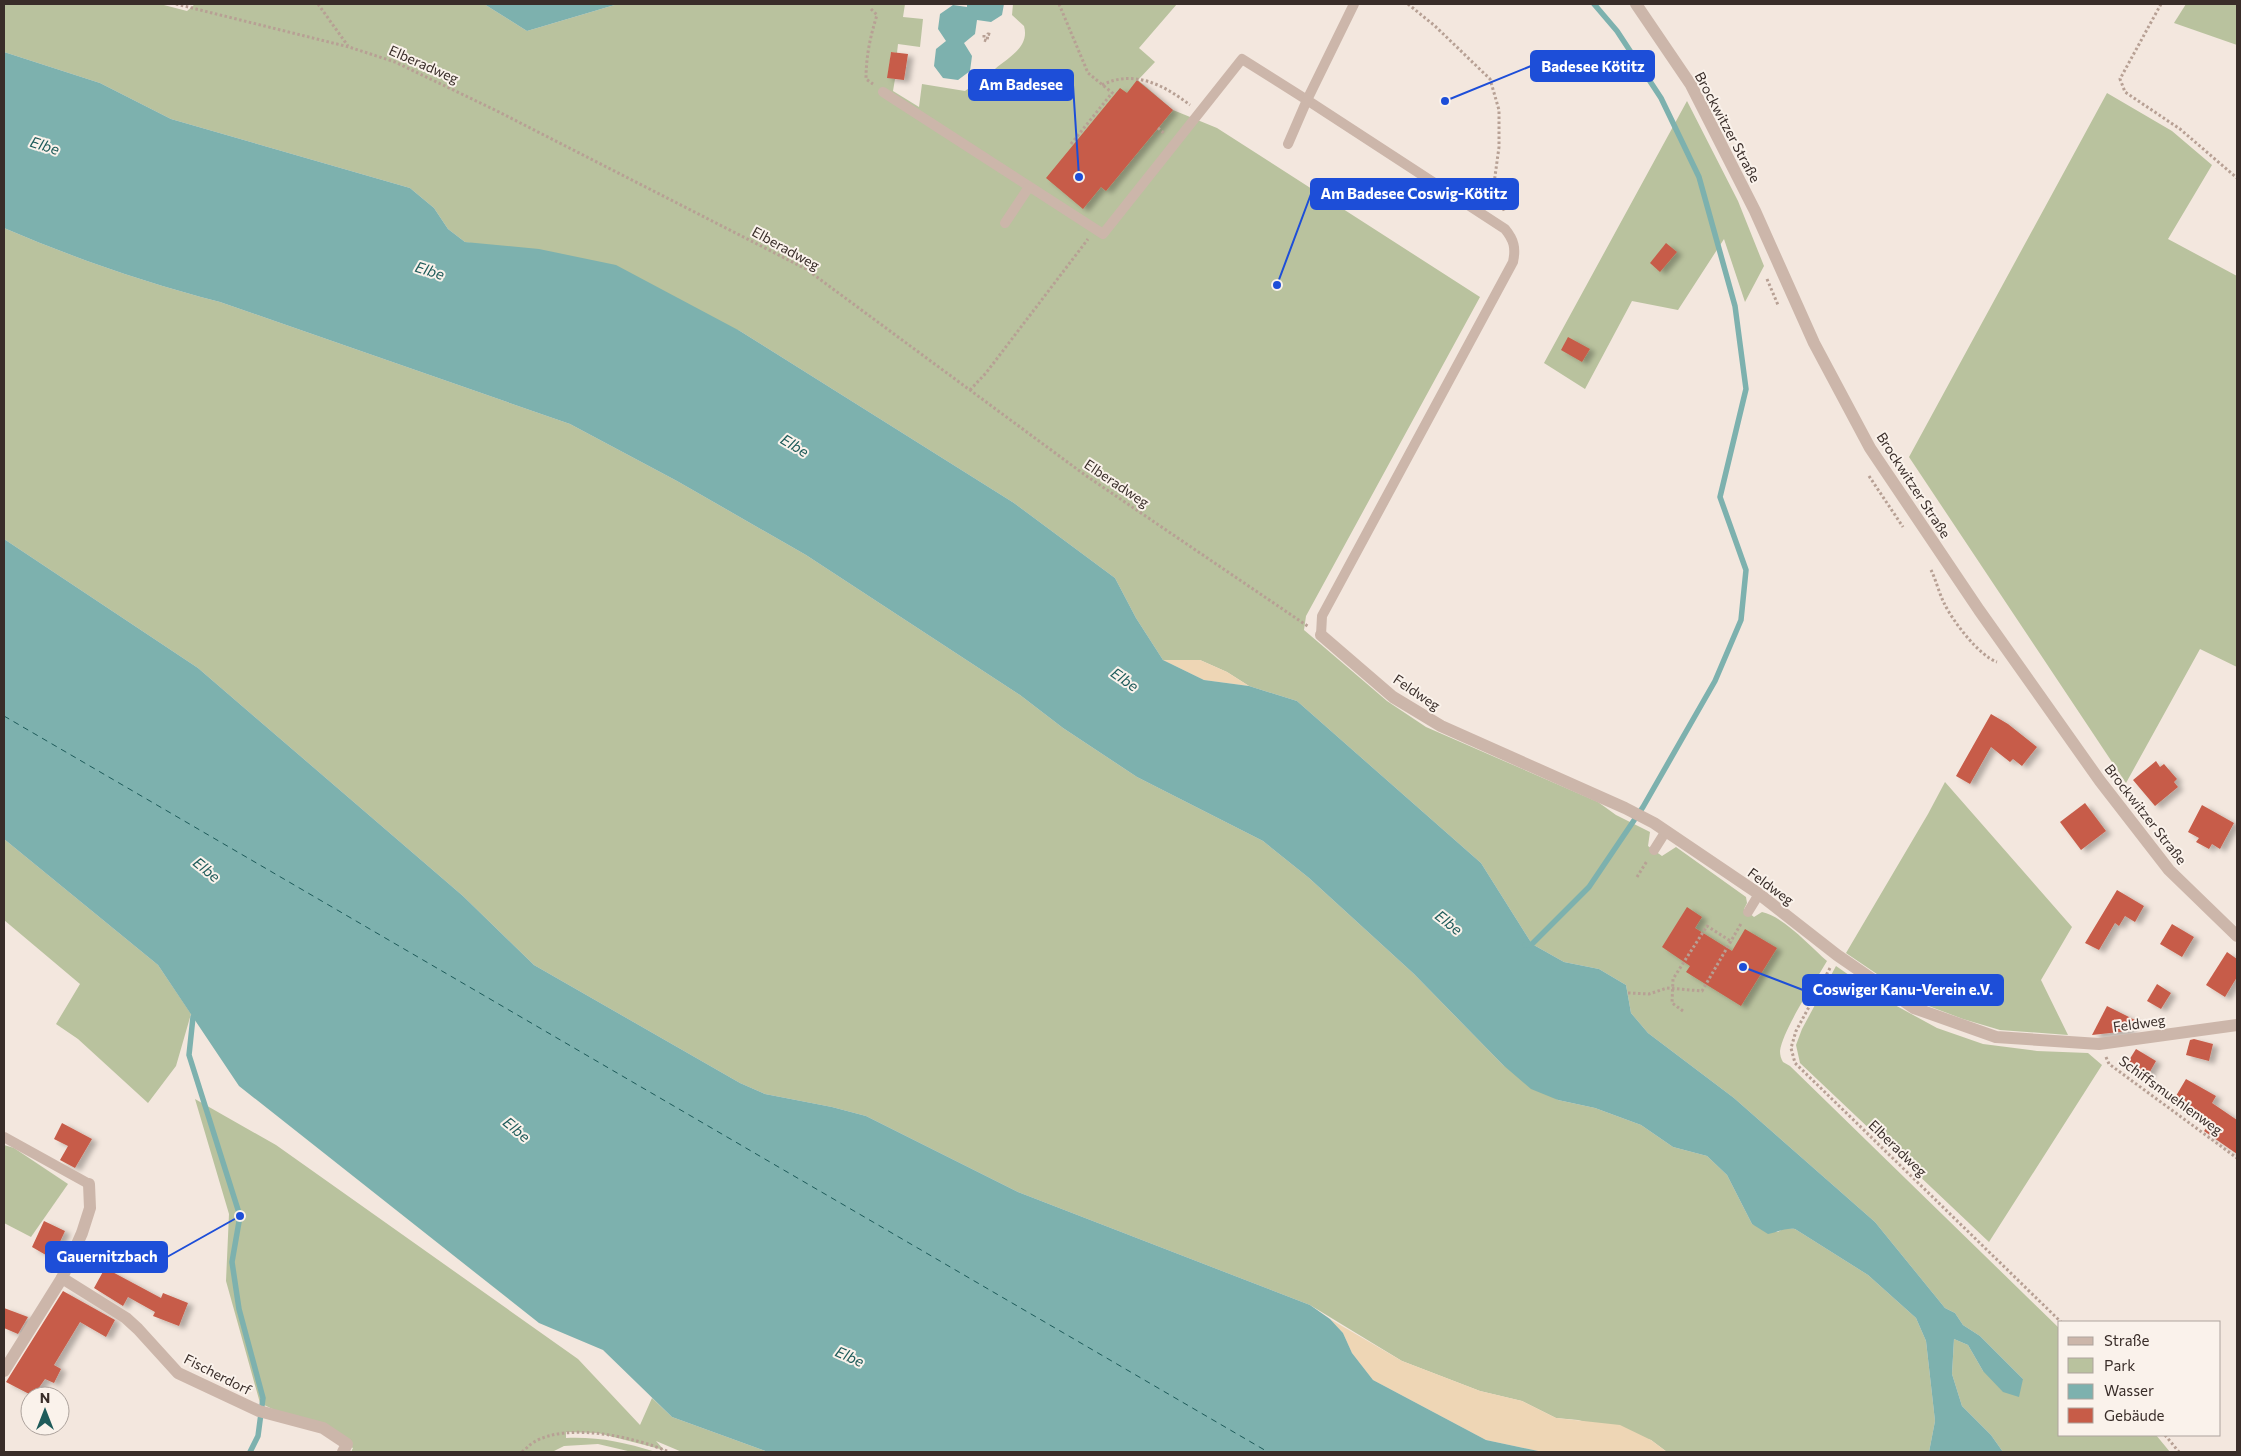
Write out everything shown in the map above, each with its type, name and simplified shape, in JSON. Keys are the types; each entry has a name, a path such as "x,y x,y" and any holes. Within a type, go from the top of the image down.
{"street":[{"name":"Brockwitzer Straße","path":"1636,4 1691,85 1754,210 1814,344 1870,448 1980,610 2100,781 2169,870 2237,936"},
{"name":"Feldweg","path":"1321,635 1393,697 1441,726 1626,808 1654,823 1759,894 1837,955 1914,1008 1996,1037 2099,1044 2237,1025"},
{"path":"4,1371 62,1278 82,1233 90,1208 89,1184"},
{"name":"Fischerdorf","path":"62,1278 126,1318 138,1328 178,1373 265,1412 323,1428 347,1444 343,1452"}],"lane":[{"path":"1288,144 1307,100 1354,4"},
{"path":"883,92 1103,234 1242,59 1505,229 1513,238 1516,251 1513,262 1322,616 1321,635"},
{"path":"1004,223 1029,187"},
{"path":"1654,850 1666,831"},
{"path":"1748,912 1759,894"},
{"path":"4,1136 89,1184"}],"path":[{"name":"Elberadweg","path":"176,4 349,47 395,62 480,102 806,269 1085,475 1321,635"},
{"path":"318,4 349,47"},
{"path":"1059,4 1088,73 1113,94 1071,144"},
{"path":"1408,4 1436,26 1490,79 1499,110 1499,147 1493,192 1508,217 1513,238"},
{"path":"2161,4 2120,79 2125,92 2180,129 2237,178"},
{"path":"871,9 877,16 868,49 866,79 883,92"},
{"path":"984,35 984,40 987,41 988,34 992,35"},
{"path":"1102,85 1114,79 1144,79 1170,90 1199,111"},
{"path":"970,390 986,373 1090,235 1103,234"},
{"path":"1637,877 1654,850"},
{"path":"1628,993 1649,994 1667,988 1702,990 1748,912"},
{"path":"1683,1011 1672,1003 1673,979 1707,926 1732,942"},
{"name":"Elberadweg","path":"1830,968 1796,1031 1791,1048 1795,1063 2060,1321"},
{"name":"Schiffsmuehlenweg","path":"2099,1044 2109,1064 2237,1158"},
{"path":"522,1452 534,1442 566,1432 604,1434 669,1452"},
{"path":"2166,1436 2179,1452"}],"green space":[{"path":"4,4 160,4 187,11 195,4 484,4 527,31 618,4 905,4 903,17 923,19 920,47 898,44 897,53 891,52 888,77 895,79 893,91 919,107 922,84 965,91 976,83 988,98 1006,85 995,69 1017,51 1024,40 1025,33 1024,26 1012,15 1013,4 1177,4 1139,48 1155,62 1138,80 1173,110 1217,128 1480,297 1306,616 1304,630 1387,701 1426,727 1598,802 1616,815 1650,832 1648,846 1662,856 1676,847 1746,897 1747,903 1744,909 1754,917 1762,912 1779,919 1827,961 1800,1006 1782,1042 1780,1051 1783,1062 1790,1066 2058,1327 2058,1436 2157,1436 2170,1452 2003,1452 1991,1435 1962,1406 1952,1374 1954,1339 1968,1345 1983,1371 2023,1379 1980,1336 1963,1325 1955,1313 1945,1308 1875,1222 1734,1098 1648,1033 1631,1013 1626,985 1599,969 1564,962 1532,944 1481,863 1297,701 1249,686 1227,672 1200,660 1163,660 1136,618 1115,578 1014,503 740,331 488,246 465,242 448,229 434,208 410,188 171,119 100,83 4,52"},
{"path":"2186,4 2237,4 2237,45 2174,23"},
{"path":"2107,93 2172,131 2212,165 2168,239 2237,276 2237,667 2200,649 2126,783 1909,457"},
{"path":"1687,101 1738,201 1764,266 1745,302 1724,239 1678,310 1632,301 1585,389 1544,363"},
{"path":"4,228 110,269 220,302 570,424 677,481 806,555 1020,695 1063,728 1137,777 1263,841 1309,878 1414,974 1503,1065 1558,1100 1595,1108 1641,1125 1673,1147 1707,1156 1727,1175 1752,1224 1778,1232 1784,1228 1795,1229 1868,1275 1916,1318 1926,1341 1935,1421 1929,1452 1667,1452 1651,1440 1578,1420 1556,1418 1522,1401 1480,1391 1402,1361 1310,1305 1018,1192 866,1116 832,1107 765,1094 740,1083 534,965 463,896 198,668 4,539"},
{"path":"1945,782 2072,927 2041,980 2068,1035 2000,1030 1963,1019 1918,1002 1846,953"},
{"path":"4,839 158,965 191,1014 176,1066 148,1103 78,1039 56,1024 80,984 4,920"},
{"path":"1836,966 1882,998 1937,1028 1983,1044 2037,1051 2088,1053 2102,1065 1989,1242 1800,1063 1796,1045 1802,1029"},
{"path":"195,1099 276,1145 578,1359 640,1425 652,1398 672,1417 768,1452 682,1452 656,1441 664,1450 598,1433 566,1432 566,1438 590,1438 611,1441 656,1452 632,1452 598,1444 564,1446 552,1452 351,1452 353,1448 260,1403 226,1281 229,1214"},
{"path":"4,1145 14,1148 68,1184 31,1237 4,1223"}],"sand":[{"path":"1163,660 1200,660 1227,672 1249,686 1204,680"},
{"path":"1330,1319 1402,1361 1480,1391 1522,1401 1556,1418 1620,1425 1651,1440 1667,1452 1543,1452 1486,1440 1373,1380 1352,1353 1343,1333"}],"water":[{"path":"484,4 618,4 527,31"},
{"path":"967,4 1004,4 1002,15 991,22 977,20 975,34 964,43 972,56 970,71 958,80 943,78 934,66 936,49 946,41 938,29 940,14 953,5 967,7"},
{"name":"Elbe","path":"4,52 100,83 171,119 410,188 434,208 448,229 465,242 539,249 616,265 740,331 1014,503 1115,578 1136,618 1163,660 1204,680 1249,686 1297,701 1481,863 1532,944 1564,962 1599,969 1626,985 1631,1013 1648,1033 1734,1098 1875,1222 1945,1308 1955,1313 1963,1325 1980,1336 2023,1379 2019,1397 2003,1392 1983,1371 1968,1345 1954,1339 1952,1374 1962,1406 1991,1435 2003,1452 1929,1452 1935,1421 1926,1341 1916,1318 1868,1275 1795,1229 1768,1234 1752,1224 1727,1175 1707,1156 1673,1147 1641,1125 1595,1108 1558,1100 1531,1089 1503,1065 1414,974 1309,878 1263,841 1137,777 1063,728 1020,695 806,555 677,481 570,424 220,302 110,269 4,228"},
{"name":"Elbe","path":"4,539 198,668 463,896 534,965 740,1083 765,1094 832,1107 866,1116 1018,1192 1310,1305 1330,1319 1343,1333 1352,1353 1373,1380 1486,1440 1543,1452 768,1452 672,1417 603,1350 539,1323 239,1086 158,965 4,839"}],"building":[{"path":"891,52 908,54 904,80 887,78"},
{"path":"1137,80 1173,110 1106,191 1101,187 1083,209 1046,178 1120,88 1127,93"},
{"path":"1666,243 1677,252 1660,272 1650,263"},
{"path":"1568,337 1590,349 1582,362 1561,350"},
{"path":"1991,714 2008,724 2037,747 2022,766 2013,759 2010,762 1991,747 1970,784 1956,776"},
{"path":"2156,761 2160,767 2164,764 2177,779 2174,782 2178,787 2155,806 2133,780"},
{"path":"2085,803 2106,831 2081,850 2060,822"},
{"path":"2202,805 2234,823 2220,849 2212,844 2209,849 2196,842 2199,838 2188,832"},
{"path":"2117,890 2144,906 2135,922 2125,916 2119,926 2115,923 2099,950 2085,943"},
{"path":"1687,907 1702,917 1695,928 1732,951 1745,929 1777,948 1741,1006 1686,972 1690,966 1662,947"},
{"path":"2172,924 2194,937 2182,957 2160,944"},
{"path":"2227,952 2237,959 2237,977 2225,997 2206,985"},
{"path":"2157,984 2171,993 2161,1009 2147,1001"},
{"path":"2107,1006 2135,1020 2128,1031 2092,1035"},
{"path":"2194,1039 2213,1044 2209,1061 2186,1055 2190,1040"},
{"path":"2136,1049 2156,1061 2147,1077 2126,1065"},
{"path":"2186,1079 2216,1096 2212,1103 2237,1120 2237,1154 2204,1131 2210,1123 2173,1101"},
{"path":"62,1123 92,1139 75,1168 60,1160 68,1146 54,1139"},
{"path":"44,1221 65,1231 59,1244 66,1248 58,1262 32,1247"},
{"path":"105,1268 161,1298 163,1293 188,1303 179,1326 153,1316 155,1312 128,1297 123,1306 94,1288"},
{"path":"63,1291 115,1320 106,1337 80,1322 54,1365 61,1369 54,1383 45,1379 40,1386 20,1386 20,1389 6,1382"},
{"path":"4,1308 28,1317 18,1334 4,1328"}],"waterway":[{"path":"1525,945 1532,944 1589,887 1643,807 1715,681 1741,620 1746,570 1720,497 1746,389 1735,306 1699,177 1661,98 1617,31 1594,4"},
{"path":"196,1013 193,1017 189,1055 240,1216 232,1262 239,1309 263,1398 258,1436 250,1452"}],"ferry route":[{"path":"4,716 1268,1452"}],"place":[{"name":"Badesee Kötitz","path":"1445,101"},
{"name":"Am Badesee","path":"1079,177"},
{"name":"Am Badesee Coswig-Kötitz","path":"1277,285"},
{"name":"Coswiger Kanu-Verein e.V.","path":"1743,967"},
{"name":"Gauernitzbach","path":"240,1216"}]}
